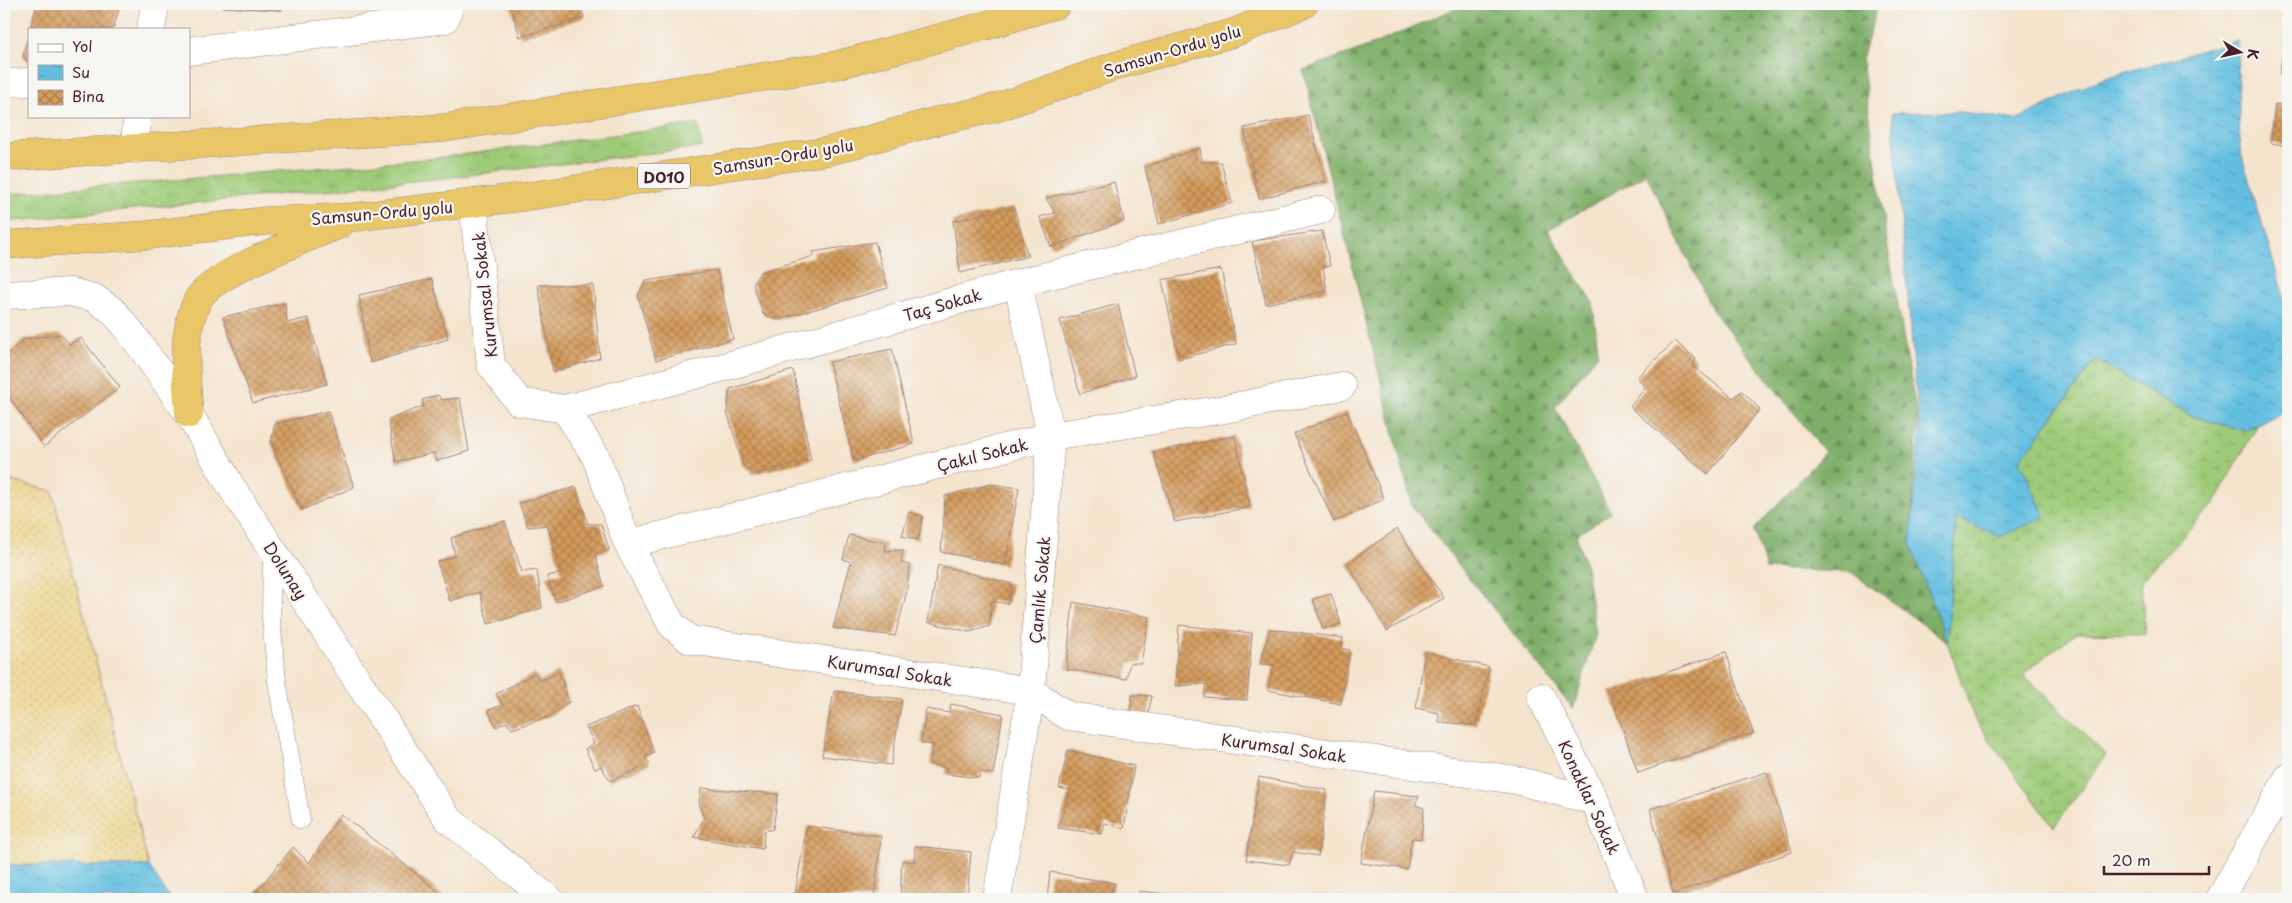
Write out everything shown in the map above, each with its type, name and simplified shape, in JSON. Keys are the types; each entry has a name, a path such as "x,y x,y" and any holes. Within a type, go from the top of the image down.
{"highway":[{"path":"4,157 454,127 836,65 981,27 1057,4"},
{"name":"Samsun-Ordu yolu","path":"4,245 148,235 266,221 355,217 473,204 830,151 933,122 999,107 1118,65 1233,33 1304,4"},
{"path":"189,414 185,356 198,299 231,271 355,217"}],"street":[{"path":"151,28 155,4"},
{"path":"190,51 445,20 450,4"},
{"path":"4,83 28,82"},
{"path":"135,149 137,118"},
{"name":"Kurumsal Sokak","path":"473,204 491,365 520,402 565,409 596,458 628,544 672,625 690,640 1031,691 1068,716 1516,780 1595,801"},
{"name":"Taç Sokak","path":"565,409 710,371 1018,283 1321,210"},
{"name":"Çamlık Sokak","path":"997,899 1031,691 1051,436 1018,283"},
{"name":"Dolunay","path":"4,295 70,292 94,298 113,311 129,330 189,414 232,488 448,819 549,899"},
{"name":"Çakıl Sokak","path":"628,544 1051,436 1225,408 1342,386"},
{"name":"Konaklar Sokak","path":"1541,697 1595,801 1635,899"},
{"path":"2220,899 2288,778"}],"lane":[{"path":"272,549 271,618 277,681 301,820"}],"green space":[{"path":"1465,4 1878,4 1862,59 1884,224 1918,422 1910,543 1947,642 1851,572 1766,569 1754,530 1825,452 1713,311 1646,174 1548,230 1593,303 1598,354 1555,407 1611,513 1576,535 1586,567 1596,634 1573,709 1412,506 1303,70 1377,43"},
{"path":"698,124 702,147 445,178 4,222 4,194 437,158"},
{"path":"2096,360 2192,416 2245,431 2258,424 2214,504 2141,581 2145,634 2076,633 2023,674 2106,755 2054,827 1975,720 1947,642 1956,518 2020,460"}],"sand":[{"path":"4,479 52,491 149,866 4,865"}],"water":[{"path":"2237,40 2240,150 2288,311 2288,405 2279,415 2245,431 2192,416 2096,360 2020,460 2045,517 2000,537 1956,518 1947,642 1910,543 1920,436 1892,113 1961,112 2016,120 2096,81"},
{"path":"4,865 149,866 170,899 4,899"}],"building":[{"path":"37,4 103,4 120,6 113,28 30,28"},
{"path":"214,4 282,4 281,10 222,7"},
{"path":"510,4 580,4 584,18 520,37"},
{"path":"2285,34 2288,34 2288,74 2280,74"},
{"path":"28,38 28,62 23,56"},
{"path":"2275,104 2288,106 2288,146 2271,143"},
{"path":"1308,115 1326,181 1259,199 1244,128"},
{"path":"1200,148 1202,162 1221,162 1232,203 1159,224 1145,167"},
{"path":"1114,182 1124,221 1051,247 1040,217 1055,213 1046,198"},
{"path":"1014,207 1028,256 960,273 953,221"},
{"path":"1322,231 1330,266 1323,267 1327,291 1266,304 1252,241"},
{"path":"875,242 888,288 777,320 763,314 753,284 760,272 814,256 813,252"},
{"path":"1221,269 1236,344 1179,359 1162,280"},
{"path":"717,270 733,339 656,360 638,296 645,281"},
{"path":"432,279 448,339 370,363 359,295"},
{"path":"538,285 593,285 600,358 553,372"},
{"path":"285,303 287,323 308,318 327,384 253,403 223,317"},
{"path":"1118,304 1135,376 1080,394 1060,320"},
{"path":"61,334 69,344 81,338 120,387 44,447 4,390 4,357 24,339"},
{"path":"1675,341 1696,359 1693,366 1733,398 1742,391 1760,409 1708,474 1630,407 1645,388 1637,377"},
{"path":"892,349 914,444 854,461 829,362"},
{"path":"793,370 811,460 754,474 743,465 727,411 730,389"},
{"path":"438,395 442,400 460,398 469,451 437,461 434,453 396,462 388,420 424,406 422,400"},
{"path":"328,411 354,487 302,510 271,443 275,424"},
{"path":"1347,411 1384,499 1334,522 1294,434"},
{"path":"1235,436 1250,507 1175,522 1153,452"},
{"path":"991,484 1019,488 1005,565 941,552 945,496"},
{"path":"576,487 588,524 601,524 609,550 595,554 604,586 556,602 547,576 562,573 547,525 528,527 519,503"},
{"path":"909,512 923,516 918,540 902,536"},
{"path":"505,521 522,572 537,570 542,608 488,624 480,592 450,601 437,562 455,556 451,538"},
{"path":"1397,529 1444,598 1387,631 1347,563"},
{"path":"849,535 886,543 885,551 903,550 901,563 910,565 906,595 895,636 833,628 851,562 843,559"},
{"path":"938,565 1012,584 1008,604 991,601 990,626 970,632 928,622"},
{"path":"1331,594 1341,624 1323,629 1313,599"},
{"path":"1073,602 1149,617 1141,663 1130,663 1126,679 1066,669"},
{"path":"1179,625 1252,633 1247,700 1204,697 1206,684 1175,686"},
{"path":"1270,629 1343,638 1341,648 1350,650 1341,704 1268,690 1274,665 1260,664"},
{"path":"1425,652 1489,667 1476,725 1439,722 1439,713 1416,708"},
{"path":"1726,652 1753,733 1638,773 1610,692"},
{"path":"559,672 569,702 551,716 512,729 506,722 496,727 488,710 503,705 496,694 535,673 540,681"},
{"path":"834,691 902,699 891,765 822,756"},
{"path":"1132,695 1152,696 1147,719 1130,718"},
{"path":"951,704 1003,714 993,774 980,772 979,778 946,774 946,768 930,764 933,745 921,743 926,709 949,713"},
{"path":"637,706 654,753 645,757 650,764 610,781 601,766 595,769 585,749 594,743 586,727"},
{"path":"1068,750 1134,766 1124,828 1105,823 1102,834 1058,828 1070,790 1059,788"},
{"path":"1767,772 1792,852 1673,894 1650,809"},
{"path":"1259,777 1327,790 1318,856 1293,852 1289,865 1246,860"},
{"path":"701,788 778,794 773,829 764,831 763,849 694,837 704,818 699,805"},
{"path":"1374,791 1419,796 1415,805 1424,808 1421,839 1412,838 1407,869 1361,863"},
{"path":"341,814 448,899 250,899 293,847 309,863"},
{"path":"807,826 881,836 874,899 794,899"},
{"path":"915,846 971,852 967,899 900,899 902,860 914,862"},
{"path":"1050,872 1114,883 1111,899 1047,899"},
{"path":"1139,891 1203,898 1138,899"}]}
